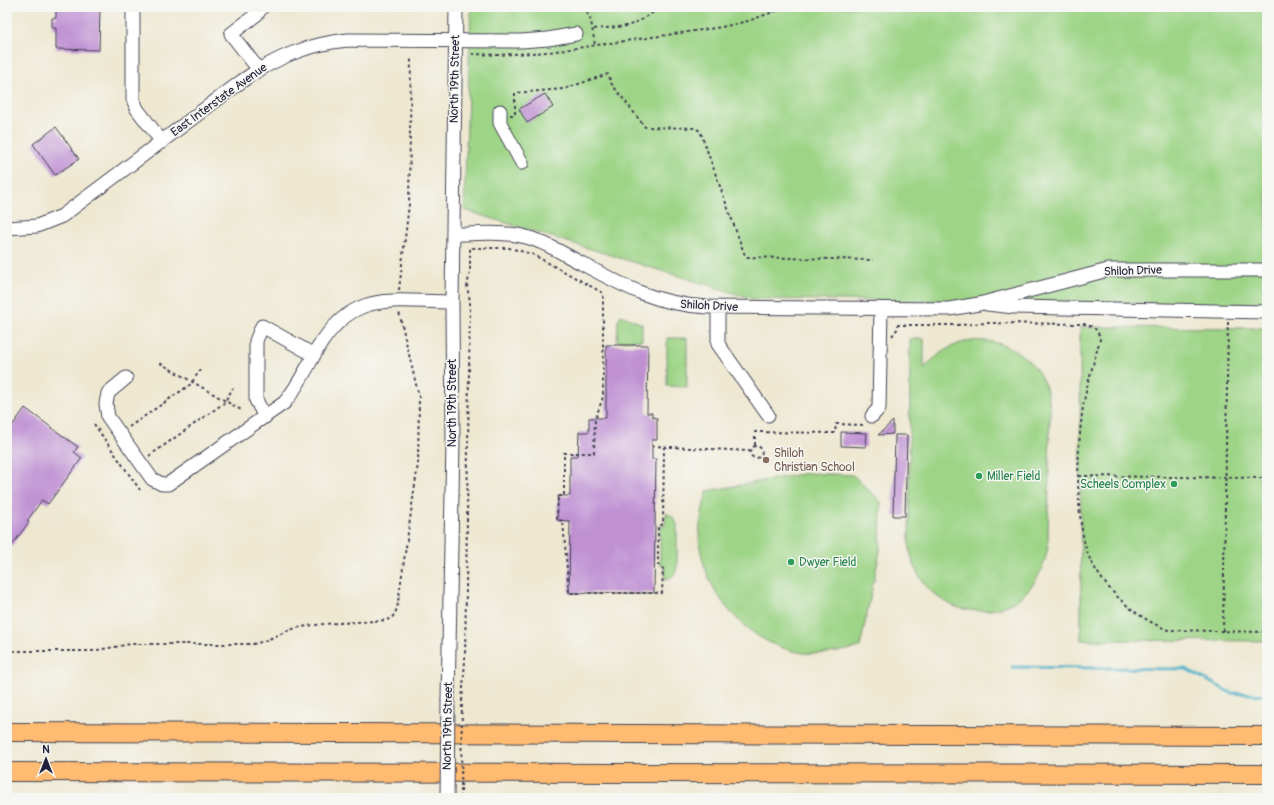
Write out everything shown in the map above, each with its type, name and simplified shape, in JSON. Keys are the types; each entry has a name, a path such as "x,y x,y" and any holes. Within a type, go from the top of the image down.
{"highway":[{"path":"7,732 1267,736"},
{"path":"7,772 1267,774"}],"street":[{"path":"133,7 133,99 136,109 162,142"},
{"path":"259,70 231,34 258,14 262,7"},
{"name":"North 19th Street","path":"447,798 453,442 452,302 456,7"},
{"name":"East Interstate Avenue","path":"7,228 37,226 62,216 259,70 290,53 324,43 348,40 534,41 576,34"},
{"path":"500,113 500,123 522,163"},
{"name":"Shiloh Drive","path":"453,234 508,234 527,237 547,244 628,288 657,300 689,306 718,308 949,309 979,304 1108,270 1267,270"},
{"path":"126,378 111,389 106,397 108,416 156,482 168,484 265,417 289,396 335,324 354,309 369,303 452,302"},
{"name":"Shiloh Drive","path":"979,304 1014,308 1267,312"},
{"path":"718,308 718,344 768,415"},
{"path":"869,420 879,408 881,309"},
{"path":"265,417 256,400 256,341 262,326 314,355"}],"path":[{"path":"584,7 590,15 594,29 595,45"},
{"path":"594,29 628,26 643,19 661,7"},
{"path":"472,54 537,53 731,26 748,22 787,7"},
{"path":"7,651 92,651 131,644 253,644 265,642 283,632 300,628 386,620 392,618 398,609 418,468 419,393 398,310 410,195 411,58"},
{"path":"500,113 515,115 515,93 564,89 608,74 610,83 645,127 695,128 700,131 744,253 747,257 873,260"},
{"path":"461,798 462,701 465,665 469,415 470,301 467,287 470,271 470,248 509,248 532,254 603,293 603,397 595,420 594,453 564,453 564,496 558,496 558,520 564,521 569,593 662,593 663,569 658,564 658,527 663,524 664,447"},
{"path":"1223,631 1228,321"},
{"path":"892,343 892,336 898,328 898,325 958,325 994,323 1084,324 1093,326 1099,332 1100,339 1084,400 1079,436 1079,476 1083,534 1091,562 1107,587 1133,610 1153,624 1168,630 1267,632"},
{"path":"160,363 243,411"},
{"path":"109,445 125,430 192,382 200,370"},
{"path":"140,462 225,400 233,388"},
{"path":"755,445 755,432 835,433 836,424 869,420"},
{"path":"94,424 140,490"},
{"path":"749,451 751,447 755,445"},
{"path":"749,451 754,458 761,456 761,448 755,445"},
{"path":"652,446 749,451"},
{"path":"1079,476 1267,478"}],"green space":[{"path":"471,7 1267,7 1267,305 753,299 464,210"},
{"path":"621,315 642,324 642,340 617,341 618,320"},
{"name":"Scheels Complex","path":"1080,327 1267,328 1267,641 1081,640"},
{"path":"667,338 687,338 687,387 667,386"},
{"path":"910,339 924,339 924,368 943,352 963,342 989,341 1002,344 1024,357 1034,366 1046,389 1050,410 1048,546 1039,575 1022,596 1001,608 977,611 954,606 933,593 917,572 909,543"},
{"name":"Dwyer Field","path":"807,473 853,475 881,502 880,551 860,647 832,653 810,654 784,648 766,641 749,630 735,617 712,585 705,567 700,548 699,534 707,491"},
{"path":"666,513 673,517 677,524 677,569 672,576 665,579 665,568 660,565 660,527 665,524"}],"building":[{"path":"56,7 100,7 99,50 56,49 56,28 52,28 52,18 56,18"},
{"path":"545,94 553,107 527,123 519,109"},
{"path":"56,127 79,159 55,175 33,144"},
{"path":"606,345 648,345 647,413 652,413 652,417 657,418 657,440 652,440 652,459 656,459 654,593 569,593 570,521 557,520 558,496 570,496 570,456 578,456 579,432 589,432 589,418 606,418"},
{"path":"25,408 78,447 74,452 82,458 48,504 42,500 27,521 29,522 7,552 7,433"},
{"path":"893,421 893,434 878,435"},
{"path":"841,432 867,433 866,447 841,446"},
{"path":"895,435 907,435 905,516 893,516"}],"waterway":[{"path":"1012,667 1186,669 1231,693 1267,695"}],"place":[{"name":"Shiloh Christian School","path":"766,460"},
{"name":"Miller Field","path":"979,476"},
{"name":"Scheels Complex","path":"1174,484"},
{"name":"Dwyer Field","path":"791,562"}]}
